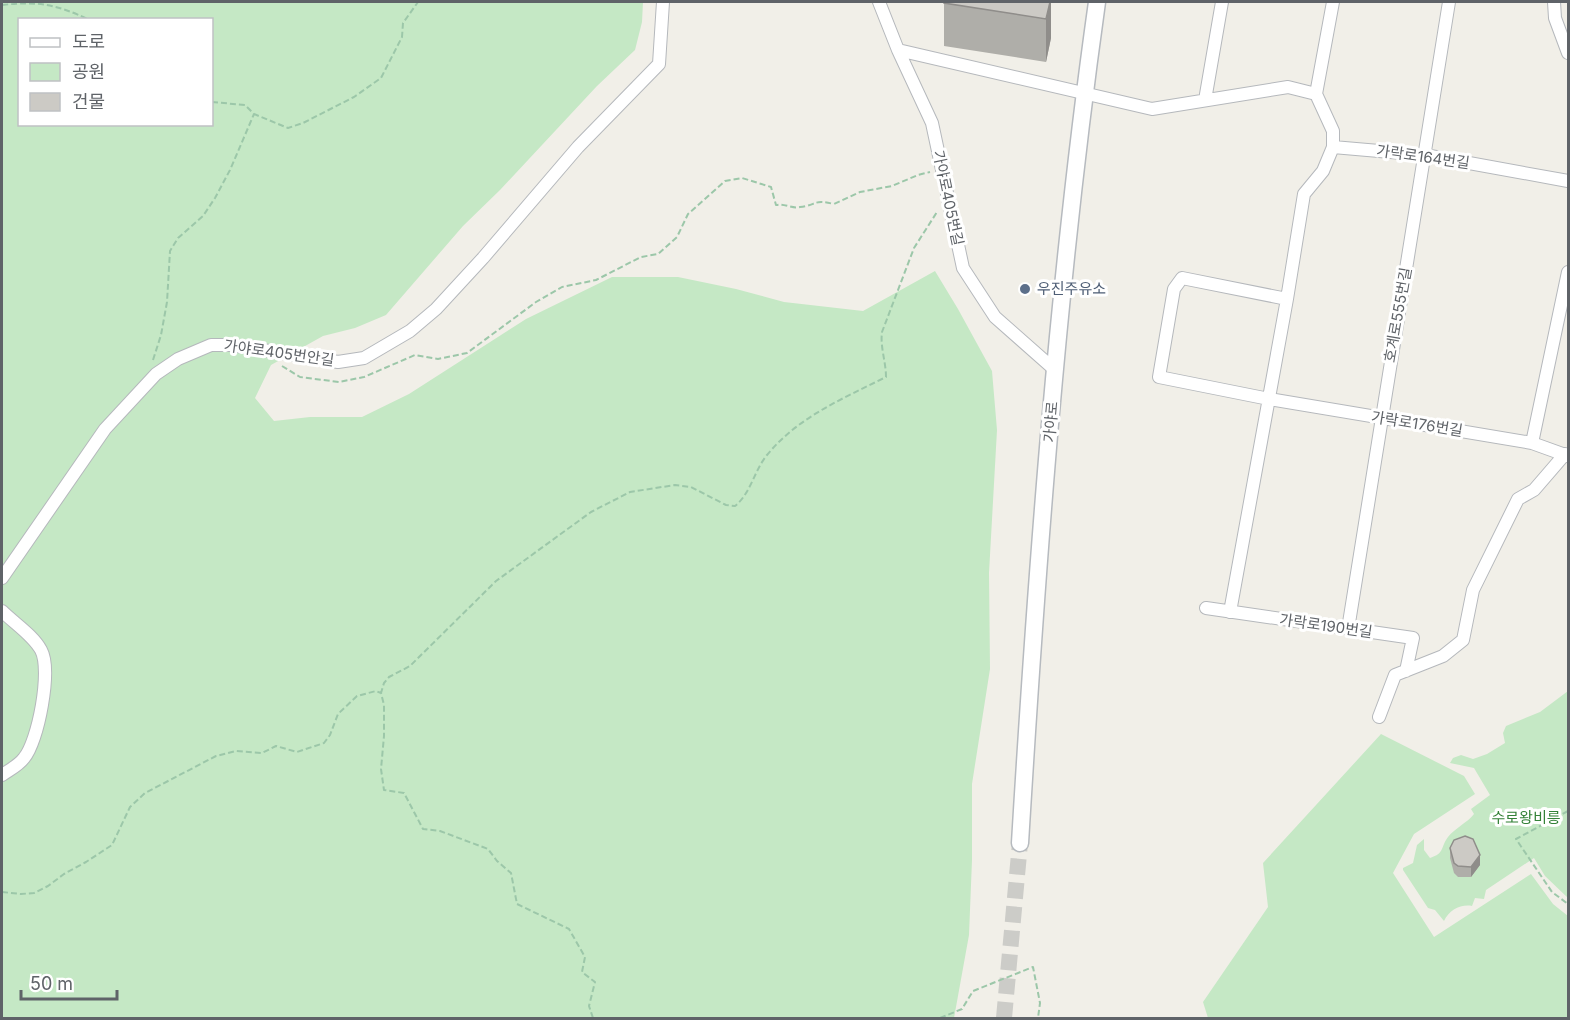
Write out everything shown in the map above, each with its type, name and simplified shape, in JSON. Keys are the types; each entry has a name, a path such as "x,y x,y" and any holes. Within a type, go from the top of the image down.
{"main road":[{"name":"가야로","path":"1020,843 1032,656 1055,370 1097,2"}],"street":[{"name":"가야로405번안길","path":"2,578 105,429 156,374 178,359 211,345 232,345 338,362 364,358 410,331 436,309 578,147 659,64 663,2"},
{"name":"가야로405번길","path":"879,2 898,50 932,123 963,268 995,317 1055,370"},
{"path":"1205,100 1222,2"},
{"path":"1230,612 1304,194 1323,171 1333,147 1333,131 1316,94 1333,2"},
{"name":"호계로555번길","path":"1348,629 1380,418 1449,2"},
{"path":"1554,2 1555,18 1569,53"},
{"path":"898,50 1152,109 1288,87 1316,94"},
{"name":"가락로164번길","path":"1333,147 1425,154 1569,181"},
{"path":"1532,443 1569,272"},
{"name":"가락로176번길","path":"1287,299 1182,278 1174,289 1159,377 1269,399 1532,443 1567,455 1534,490 1518,499 1490,556"},
{"name":"가락로190번길","path":"1379,717 1395,675 1443,656 1463,640 1473,590 1490,556"},
{"name":"가락로190번길","path":"1206,608 1413,638 1406,671"},
{"path":"2,611 41,651 45,662 46,683 32,741 25,757 2,775"}],"path":[{"path":"2,5 33,2 67,9 86,18"},
{"path":"213,102 245,105 254,114 288,128 303,123 363,91 381,78 402,37 403,24 418,2"},
{"path":"144,386 161,335 167,302 170,251 178,238 203,216 215,198 230,170 254,114"},
{"path":"438,359 467,353 536,302 562,287 596,280 641,257 658,254 677,237 688,214 725,182 742,178 771,186 776,205 783,203 798,208 819,201 834,204 860,192 892,186 918,174 942,170"},
{"path":"593,1018 589,1006 595,982 582,972 585,957 569,929 517,904 511,873 497,861 488,849 440,831 423,829 404,793 384,790 381,769 384,705 381,693 384,683 389,677 410,666 496,581 591,512 630,492 675,484 691,487 726,505 735,506 743,499 768,453 797,425 819,410 886,377 882,332 914,248 937,212"},
{"path":"2,892 34,893 48,886 112,844 130,807 146,793 216,756 236,750 262,753 276,746 297,752 324,743 330,735 338,714 357,696 376,691 381,693"},
{"path":"1569,812 1516,839 1552,892 1569,904"},
{"path":"940,1018 962,1009 973,991 1033,967 1040,1003 1038,1018"}],"green space":[{"path":"2,2 643,2 642,22 635,50 597,86 500,190 463,226 386,315 355,328 323,336 271,365 255,398 274,421 310,417 362,417 409,394 526,319 612,277 678,277 784,302 863,311 935,271 992,371 997,430 989,573 990,669 972,784 969,935 954,1018 2,1018"},
{"name":"수로왕비릉","path":"1568,691 1568,898 1545,876 1534,858 1486,890 1484,899 1475,898 1472,906 1456,909 1444,921 1435,910 1428,908 1403,868 1413,863 1417,845 1424,839 1424,850 1430,858 1438,854 1451,834 1474,814 1471,809 1490,795 1474,768 1450,763 1453,758 1461,755 1473,759 1487,754 1505,743 1503,733 1506,726 1540,712"},
{"path":"1381,734 1464,776 1475,794 1414,834 1393,873 1434,937 1531,874 1553,904 1568,916 1568,1018 1208,1018 1203,1002 1268,907 1263,863"}],"building":[{"path":"944,2 1050,2 1046,19"},
{"path":"1465,836 1473,839 1480,855 1471,867 1458,866 1454,863 1450,848 1454,840"}],"tunnel":[{"path":"1004,1018 1020,843"}],"place":[{"name":"우진주유소","path":"1025,289"}]}
